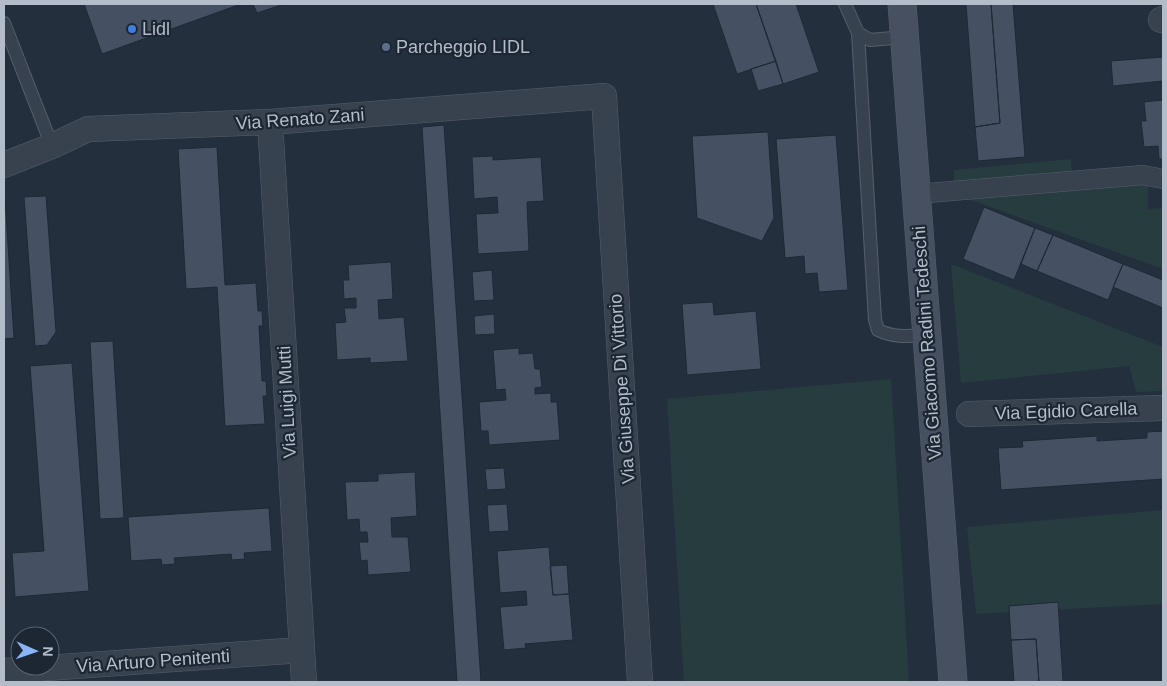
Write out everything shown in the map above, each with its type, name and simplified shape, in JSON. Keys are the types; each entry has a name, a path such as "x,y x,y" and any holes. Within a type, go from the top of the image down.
{"main road":[{"name":"Via Giacomo Radini Tedeschi","path":"902,4 952,682"}],"street":[{"name":"Via Renato Zani","path":"4,165 88,129 270,122 604,96"},
{"name":"Via Giuseppe Di Vittorio","path":"604,96 640,682"},
{"name":"Via Luigi Mutti","path":"270,122 304,682"},
{"path":"916,194 1143,175 1163,179"},
{"name":"Via Egidio Carella","path":"969,414 1163,408"},
{"name":"Via Arturo Penitenti","path":"4,671 302,650"}],"lane":[{"path":"845,4 858,33 875,320 878,330 887,334 905,337 927,335"},
{"path":"4,23 52,146"},
{"path":"858,33 870,40 904,37"}],"green space":[{"path":"1071,159 1073,187 1148,182 1148,209 1163,208 1163,269 954,194 954,170"},
{"path":"951,264 1163,347 1163,391 1136,392 1129,366 961,383"},
{"path":"891,379 909,682 684,682 667,399"},
{"path":"1163,510 1163,604 976,614 967,527"}],"building":[{"name":"Lidl","path":"84,4 241,4 102,54"},
{"path":"253,4 284,4 257,13"},
{"path":"713,4 756,4 776,61 737,74"},
{"path":"756,4 796,4 819,72 783,84"},
{"path":"966,4 991,4 1000,123 975,127"},
{"path":"991,4 1013,4 1025,157 978,161 975,127 1000,123"},
{"path":"1163,57 1163,81 1113,86 1111,61"},
{"path":"776,61 783,84 758,91 751,69"},
{"path":"1163,100 1163,159 1159,159 1158,146 1144,147 1141,121 1146,121 1144,102"},
{"path":"444,125 481,682 457,682 422,127"},
{"path":"768,132 774,218 762,241 697,218 692,136"},
{"path":"836,135 848,290 819,292 817,273 805,274 804,256 785,258 776,139"},
{"path":"217,147 225,285 256,283 258,311 262,311 263,326 259,326 262,381 266,381 267,396 263,396 265,424 225,426 217,287 186,289 178,149"},
{"path":"493,156 493,160 541,157 544,201 527,202 529,251 478,254 476,214 498,213 497,197 474,199 472,157"},
{"path":"46,196 56,332 47,345 35,346 24,197"},
{"path":"4,198 14,338 4,339"},
{"path":"984,207 1035,228 1014,280 963,259"},
{"path":"1035,228 1053,235 1037,271 1021,264"},
{"path":"1053,235 1123,264 1108,300 1037,271"},
{"path":"391,262 393,299 378,300 379,319 404,317 408,361 370,363 370,358 337,360 335,323 346,322 344,308 356,308 356,298 344,299 343,280 349,280 348,265"},
{"path":"1123,264 1163,280 1163,308 1113,287"},
{"path":"492,270 494,300 474,301 472,272"},
{"path":"713,302 714,315 756,311 761,369 687,375 682,304"},
{"path":"494,314 495,334 475,335 474,316"},
{"path":"113,341 124,518 100,519 90,342"},
{"path":"519,348 519,354 533,353 535,369 540,369 542,387 535,388 535,394 551,393 551,402 557,402 560,440 489,445 488,431 481,431 479,402 506,400 505,389 496,390 493,350"},
{"path":"72,363 89,591 15,597 12,553 44,551 30,366"},
{"path":"1163,431 1163,479 1001,490 998,448 1023,447 1022,441 1097,436 1097,441 1147,438 1147,432"},
{"path":"504,468 506,489 487,490 485,469"},
{"path":"415,472 417,516 391,518 392,537 408,537 411,572 368,575 367,560 361,561 359,542 368,542 367,532 360,532 359,519 347,520 345,482 378,481 378,474"},
{"path":"507,504 509,531 489,532 487,505"},
{"path":"269,508 272,551 244,553 245,559 232,560 231,554 174,558 175,564 162,565 161,559 131,561 128,517"},
{"path":"549,547 553,595 569,594 573,640 525,644 526,648 504,650 500,607 527,605 526,591 500,593 497,551"},
{"path":"567,565 569,594 553,595 550,566"},
{"path":"1058,602 1063,682 1039,682 1036,639 1011,640 1009,606"},
{"path":"1036,639 1039,682 1014,682 1011,640"}],"place":[{"name":"Lidl","path":"132,29"},
{"name":"Parcheggio LIDL","path":"386,47"}]}
